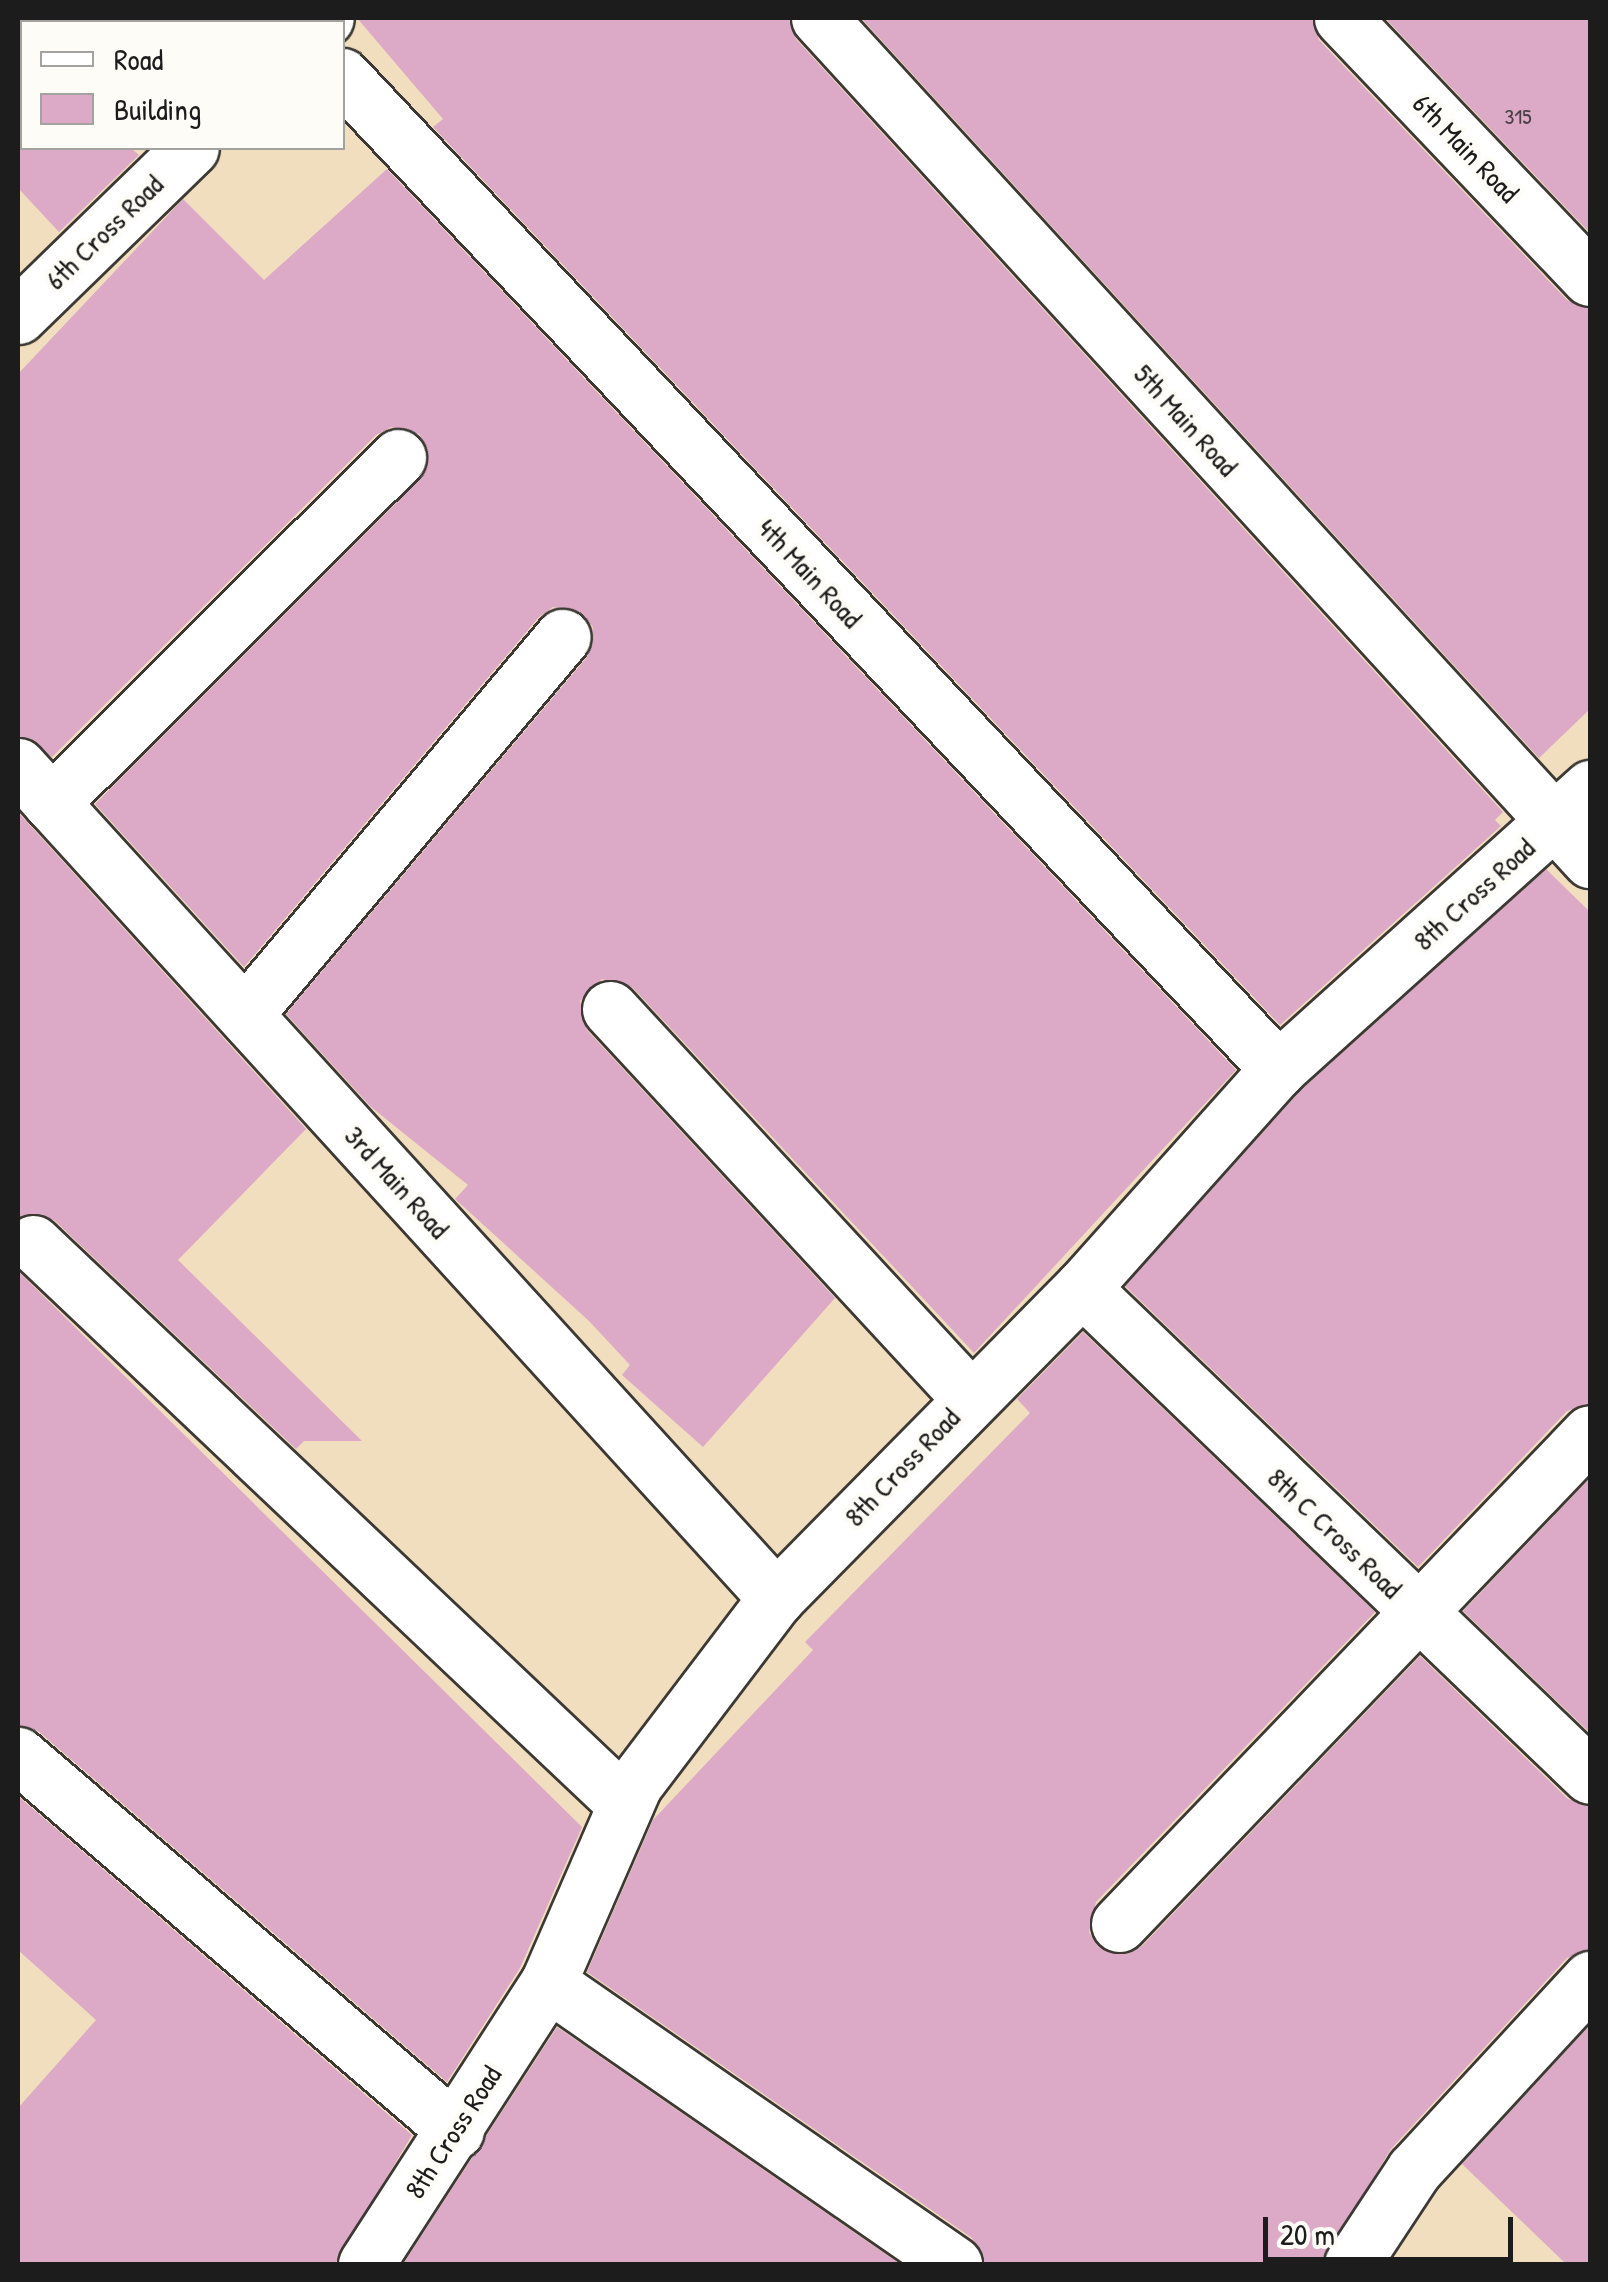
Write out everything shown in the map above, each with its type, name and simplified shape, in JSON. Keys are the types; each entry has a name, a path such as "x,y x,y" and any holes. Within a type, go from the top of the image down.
{"street":[{"name":"5th Main Road","path":"819,18 1571,806 1590,860"},
{"name":"6th Main Road","path":"1342,18 1590,278"},
{"name":"4th Main Road","path":"345,79 1278,1069"},
{"name":"6th Cross Road","path":"18,316 190,150"},
{"path":"34,785 398,457"},
{"path":"245,1014 563,637"},
{"name":"3rd Main Road","path":"34,785 776,1598"},
{"name":"8th Cross Road","path":"366,2264 456,2132 548,1982 624,1803 776,1598 968,1397 1082,1288 1278,1069 1571,806"},
{"path":"610,1010 968,1397"},
{"path":"33,1243 624,1803"},
{"name":"8th C Cross Road","path":"1082,1288 1590,1776"},
{"path":"1120,1924 1421,1616 1590,1433"},
{"path":"18,1755 456,2132"},
{"path":"1352,2264 1414,2170 1590,1979"},
{"path":"548,1982 954,2264"}],"building":[{"path":"357,18 789,18 796,39 1503,812 1495,820 1501,826 1280,1025 433,127 443,119"},
{"path":"861,18 1312,18 1319,40 1567,300 1590,308 1590,709 1539,758"},
{"path":"1385,18 1590,18 1590,233"},
{"path":"18,148 133,150 139,155 59,232 18,188"},
{"path":"387,169 1236,1070 974,1353 633,988 602,979 580,1001 587,1030 835,1298 703,1447 622,1375 630,1365 589,1321 455,1199 468,1185 371,1107 286,1014 587,657 593,627 582,613 553,607 539,617 244,967 95,804 420,479 428,450 419,434 391,427 376,435 52,757 18,736 18,374 183,199 264,280"},
{"path":"18,812 306,1129 178,1260 362,1441 304,1441 296,1449 54,1220 18,1217"},
{"path":"1546,869 1590,912 1590,1403 1567,1411 1418,1567 1125,1286 1300,1091"},
{"path":"18,1271 582,1827 520,1968 447,2082 38,1731 18,1725"},
{"path":"1083,1332 1375,1612 1096,1902 1089,1932 1098,1947 1127,1954 1142,1946 1420,1656 1568,1799 1590,1806 1590,1949 1567,1958 1391,2149 1321,2264 985,2264 972,2238 587,1972 653,1820 813,1650 805,1642 1030,1413 1017,1399"},
{"path":"1590,1478 1590,1733 1463,1611"},
{"path":"18,1796 412,2135 335,2264 18,2264 18,2108 96,2020 18,1950"},
{"path":"1590,2025 1590,2264 1566,2264 1462,2164"},
{"path":"557,2027 900,2264 403,2264"}]}
